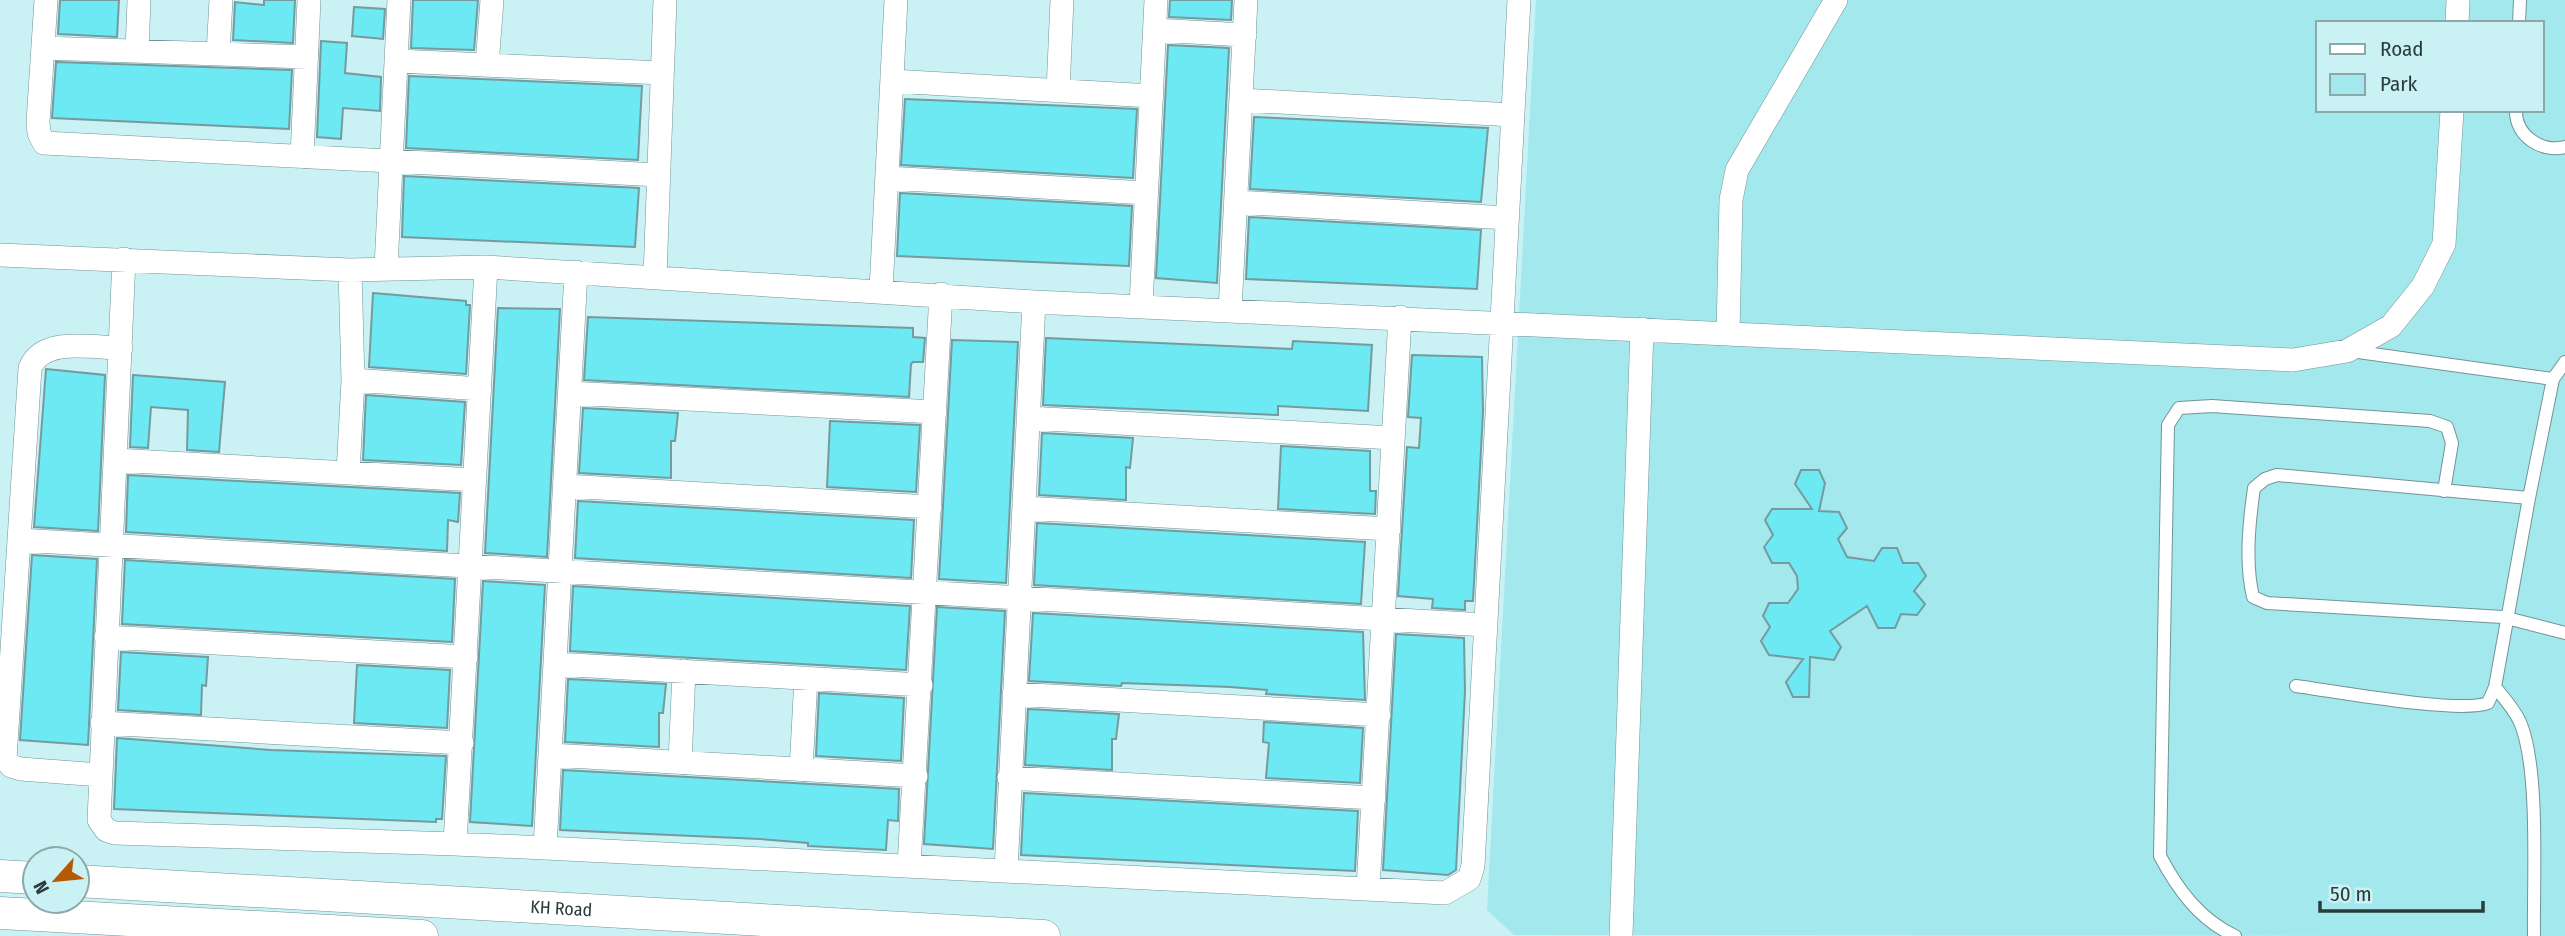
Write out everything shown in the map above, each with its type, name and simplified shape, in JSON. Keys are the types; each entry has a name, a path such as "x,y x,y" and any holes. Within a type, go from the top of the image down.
{"main road":[{"path":"0,876 21,877"},
{"name":"KH Road","path":"91,882 685,927 1044,936"},
{"path":"0,913 422,936"}],"street":[{"path":"46,0 38,122 44,143 659,174"},
{"path":"137,51 139,0"},
{"path":"218,54 221,0"},
{"path":"302,157 309,0"},
{"path":"386,268 399,0"},
{"path":"487,65 492,0"},
{"path":"655,277 665,0"},
{"path":"881,290 897,0"},
{"path":"1058,91 1062,0"},
{"path":"1140,306 1156,0"},
{"path":"1230,310 1246,0"},
{"path":"124,259 100,775 99,820 106,830 115,833 545,848 1445,893 1469,879 1473,866 1518,0"},
{"path":"1728,333 1731,200 1737,170 1836,0"},
{"path":"2457,21 2458,0"},
{"path":"1155,30 1245,35"},
{"path":"43,48 307,57"},
{"path":"397,61 662,73"},
{"path":"892,81 1152,96"},
{"path":"1241,100 1513,115"},
{"path":"0,255 350,270 486,267 881,290 1034,302 2293,360 2347,351 2391,326 2423,286 2444,244 2452,112"},
{"path":"887,178 1146,193"},
{"path":"1236,202 1507,218"},
{"path":"455,844 486,267"},
{"path":"348,473 353,380 350,270"},
{"path":"545,848 576,272"},
{"path":"909,866 942,294"},
{"path":"1006,871 1034,302"},
{"path":"1368,889 1400,317"},
{"path":"1621,936 1642,329"},
{"path":"100,775 21,769 11,766 5,759 30,368 34,358 51,348 121,348"},
{"path":"353,380 480,388"},
{"path":"570,393 935,412"},
{"path":"1028,418 1393,439"},
{"path":"115,460 475,480"},
{"path":"565,486 930,506"},
{"path":"1024,508 1389,529"},
{"path":"19,540 1486,625"},
{"path":"106,637 466,657"},
{"path":"556,664 921,685"},
{"path":"680,763 684,671"},
{"path":"801,770 806,678"},
{"path":"1014,694 1379,715"},
{"path":"102,723 462,743"},
{"path":"551,755 916,776"},
{"path":"1009,778 1374,798"}],"lane":[{"path":"2519,21 2520,0"},
{"path":"2516,112 2525,135 2541,147 2565,147"},
{"path":"2347,351 2553,379"},
{"path":"2296,686 2477,707 2488,703 2496,687 2553,379 2565,362"},
{"path":"2235,936 2215,927 2177,888 2160,856 2168,425 2179,408 2212,406 2430,421 2447,426 2452,443 2444,491"},
{"path":"2529,498 2277,475 2265,479 2254,488 2252,503 2249,577 2253,597 2267,603 2509,619 2565,633"},
{"path":"2496,687 2520,721 2526,740 2532,799 2533,936"}],"green space":[{"path":"1536,0 2565,0 2565,936 1514,935 1487,910"}],"building":[{"path":"60,0 119,0 117,37 58,34"},
{"path":"264,0 295,0 293,43 233,40 235,2 264,5"},
{"path":"413,0 478,0 474,50 411,48"},
{"path":"1170,0 1232,0 1231,20 1169,17"},
{"path":"354,7 385,9 383,39 352,36"},
{"path":"321,41 347,43 345,73 381,77 380,111 343,108 341,139 317,137"},
{"path":"1168,45 1229,48 1217,283 1156,278"},
{"path":"56,62 292,70 289,129 52,118"},
{"path":"409,76 642,86 638,160 406,148"},
{"path":"905,99 1137,109 1133,178 901,165"},
{"path":"1254,117 1488,128 1481,202 1250,189"},
{"path":"404,176 639,188 635,247 402,237"},
{"path":"900,193 1132,206 1129,266 897,256"},
{"path":"1249,217 1481,230 1477,289 1246,279"},
{"path":"373,293 466,301 466,305 470,305 466,374 369,367"},
{"path":"498,308 560,309 547,557 485,553"},
{"path":"588,317 913,328 913,337 925,338 923,362 911,364 909,397 584,380"},
{"path":"1046,338 1292,349 1293,341 1372,345 1368,411 1278,406 1278,415 1043,405"},
{"path":"952,340 1018,342 1006,583 939,579"},
{"path":"1412,355 1482,357 1483,412 1473,601 1465,601 1465,610 1432,608 1433,599 1398,596 1407,447 1419,448 1421,418 1408,417"},
{"path":"46,369 105,375 98,531 34,527"},
{"path":"133,375 225,382 219,452 187,450 188,410 151,407 148,448 130,447"},
{"path":"366,395 465,402 461,465 363,460"},
{"path":"583,408 678,413 675,441 671,441 671,478 579,473"},
{"path":"830,421 920,425 916,492 827,487"},
{"path":"1042,433 1133,438 1130,468 1126,467 1126,500 1039,495"},
{"path":"1281,446 1370,451 1370,491 1376,491 1375,514 1278,509"},
{"path":"1801,470 1819,470 1825,483 1819,511 1839,512 1847,528 1838,539 1847,557 1874,561 1882,548 1897,548 1903,563 1918,563 1926,576 1914,591 1925,604 1917,615 1901,614 1895,628 1878,628 1867,606 1830,631 1841,647 1834,660 1810,657 1809,697 1793,697 1786,682 1803,659 1769,655 1761,641 1770,627 1763,616 1769,603 1788,603 1798,589 1797,576 1789,563 1772,563 1764,547 1773,535 1765,520 1772,509 1812,509 1795,484"},
{"path":"128,475 460,493 458,522 448,520 447,551 126,532"},
{"path":"578,501 914,520 911,578 575,558"},
{"path":"1037,523 1365,542 1361,604 1034,585"},
{"path":"32,555 97,559 88,745 20,740"},
{"path":"125,560 455,579 452,642 122,624"},
{"path":"483,581 545,585 532,826 470,822"},
{"path":"573,586 910,606 906,670 570,651"},
{"path":"937,607 1005,611 993,849 924,844"},
{"path":"1033,613 1363,632 1365,700 1266,694 1267,690 1230,687 1122,683 1121,686 1029,681"},
{"path":"1396,634 1464,638 1465,691 1456,870 1448,875 1383,870"},
{"path":"121,652 208,657 206,686 202,685 201,715 118,710"},
{"path":"357,665 450,670 447,728 354,723"},
{"path":"568,679 666,684 663,713 659,713 659,747 565,742"},
{"path":"819,693 904,698 901,761 816,756"},
{"path":"1028,709 1119,714 1116,739 1112,739 1112,770 1025,765"},
{"path":"1264,722 1363,728 1360,783 1266,778 1269,743 1263,742"},
{"path":"117,738 271,750 446,756 442,819 436,819 436,822 114,809"},
{"path":"563,770 899,789 898,821 888,820 886,850 808,846 808,843 760,839 560,830"},
{"path":"1024,793 1358,811 1355,871 1021,855"}]}
